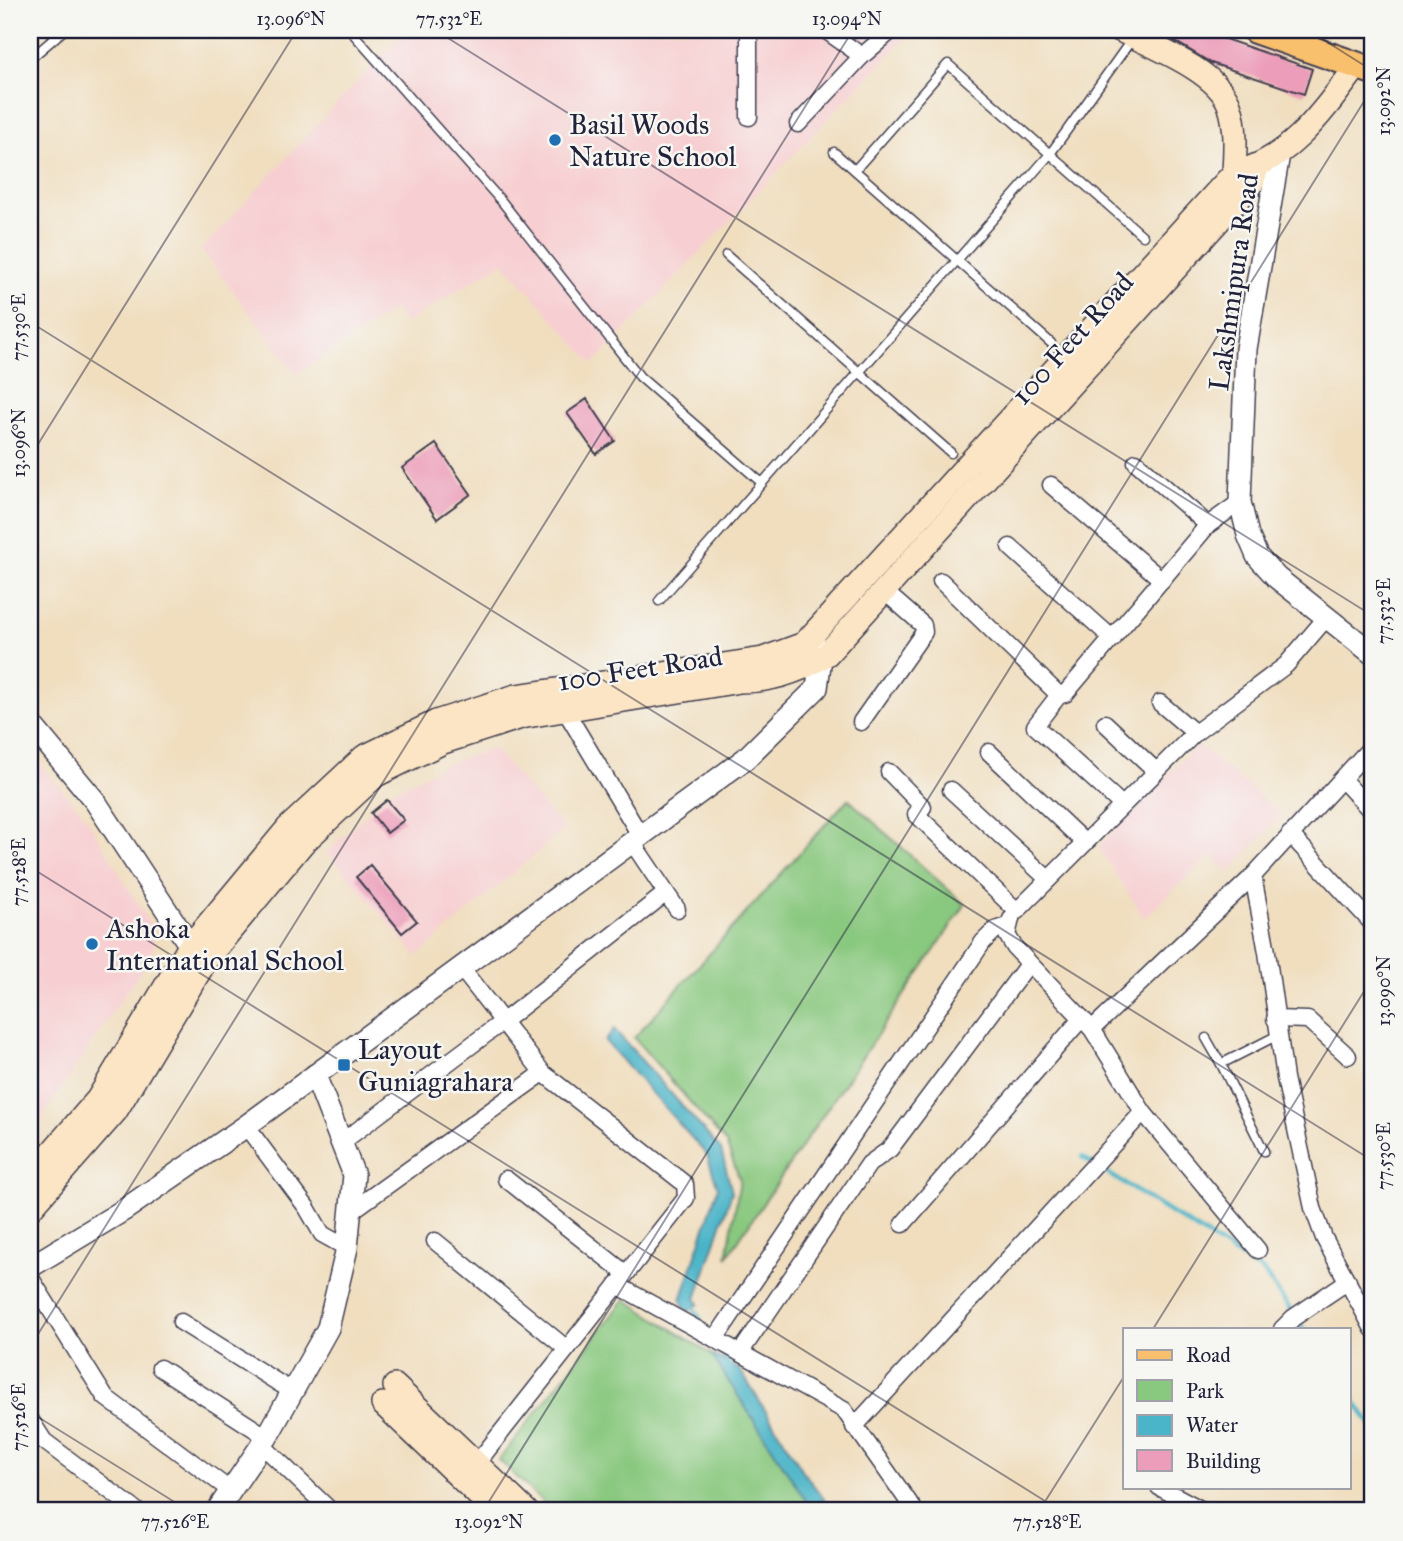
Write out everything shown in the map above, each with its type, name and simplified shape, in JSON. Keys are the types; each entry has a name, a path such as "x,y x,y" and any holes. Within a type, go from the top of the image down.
{"main road":[{"path":"1255,30 1365,69"},
{"path":"1127,33 1189,65 1219,88 1229,104 1248,175"},
{"name":"100 Feet Road","path":"30,1209 115,1112 198,953 303,843 376,775 443,742 521,717 740,681 766,680 793,673 1248,175 1279,154 1365,69"},
{"name":"100 Feet Road","path":"30,1177 98,1099 288,828 364,757 436,722 516,696 763,659 817,647 884,591 1248,175"},
{"path":"389,1395 470,1472 526,1511"},
{"path":"470,1472 495,1511"}],"street":[{"path":"749,30 749,117"},
{"path":"825,30 862,56"},
{"path":"798,124 862,56 892,30"},
{"name":"Lakshmipura Road","path":"1279,154 1247,349 1240,502 1248,535 1257,556 1277,578 1373,654"},
{"path":"1136,462 1208,525"},
{"path":"1051,485 1162,580"},
{"path":"1122,805 1035,726 1059,695 1070,692 1208,525 1240,502"},
{"path":"1010,547 1113,639"},
{"path":"941,581 1059,695"},
{"path":"862,722 924,632 923,625 884,591"},
{"path":"1258,1250 1143,1112 1087,1023 1015,948 1007,935 1007,926 1017,911 1084,842 1195,733 1286,665 1326,618"},
{"path":"231,1491 105,1397 31,1266 124,1210 246,1126 745,759 817,688 817,647"},
{"path":"1160,703 1195,733"},
{"path":"565,710 677,909"},
{"path":"30,723 95,801 198,953"},
{"path":"1105,723 1156,771"},
{"path":"903,1224 1087,1023 1253,876 1373,745"},
{"path":"989,752 1084,842"},
{"path":"889,772 923,807 916,814 1017,911"},
{"path":"1342,779 1373,813"},
{"path":"951,790 1048,879"},
{"path":"1290,834 1373,924"},
{"path":"1253,876 1277,1027 1313,1208 1324,1238 1373,1329"},
{"path":"342,1142 505,1020 666,893"},
{"path":"715,1339 982,942 995,930 1007,926"},
{"path":"736,1351 869,1164 890,1149 1030,963"},
{"path":"461,968 505,1020 543,1073 685,1184 686,1198 470,1472"},
{"path":"1277,1027 1308,1020 1348,1056"},
{"path":"353,1210 543,1073"},
{"path":"217,1511 265,1441 328,1328 347,1248 353,1210 354,1175 315,1075"},
{"path":"854,1427 1143,1112"},
{"path":"246,1126 307,1208 322,1234 347,1248"},
{"path":"506,1179 621,1279 700,1331 844,1410 915,1511"},
{"path":"435,1241 566,1349"},
{"path":"1283,1328 1293,1318 1348,1281"},
{"path":"181,1322 293,1392"},
{"path":"160,1368 265,1441 331,1511"},
{"path":"30,1419 44,1441 137,1511"},
{"path":"1161,1488 1204,1511"},
{"path":"1365,1511 1373,1500"}],"lane":[{"path":"30,59 64,30"},
{"path":"349,30 503,202 640,377 762,483"},
{"path":"659,601 1050,154 1127,33"},
{"path":"855,170 948,64 1143,236"},
{"path":"834,152 1051,343"},
{"path":"726,255 951,453"},
{"path":"1221,1064 1277,1027"},
{"path":"1206,1038 1264,1151"}],"shaded area":[{"name":"Basil Woods Nature School","path":"405,30 913,30 593,364 503,262 404,324 395,309 297,374 201,250"},
{"path":"1198,744 1282,815 1229,872 1210,855 1144,918 1098,847"},
{"path":"493,748 564,829 417,956 327,852 390,792 449,763"},
{"name":"Ashoka International School","path":"30,752 87,819 155,933 152,954 30,1135"}],"green space":[{"path":"848,799 965,905 727,1257 740,1180 726,1143 634,1038"},
{"path":"625,1299 711,1354 813,1511 552,1511 499,1460"}],"water":[{"path":"614,1029 721,1150 732,1192 696,1299 699,1304 687,1312 681,1300 718,1188 707,1155 605,1041"},
{"path":"711,1354 740,1370 805,1474 833,1511 813,1511"}],"building":[{"path":"1170,30 1199,30 1312,69 1304,94 1211,63 1168,37"},
{"path":"587,399 615,441 596,454 567,413"},
{"path":"436,444 471,494 437,519 402,468"},
{"path":"387,800 404,820 387,833 371,813"},
{"path":"370,865 417,921 402,933 356,877"}],"waterway":[{"path":"1082,1157 1263,1271 1292,1312"},
{"path":"691,1303 704,1326"},
{"path":"1297,1320 1303,1328"},
{"path":"719,1348 731,1367"},
{"path":"1350,1394 1373,1428"}],"place":[{"name":"Basil Woods Nature School","path":"555,140"},
{"name":"Ashoka International School","path":"92,944"},
{"name":"Layout Guniagrahara","path":"344,1065"}]}
